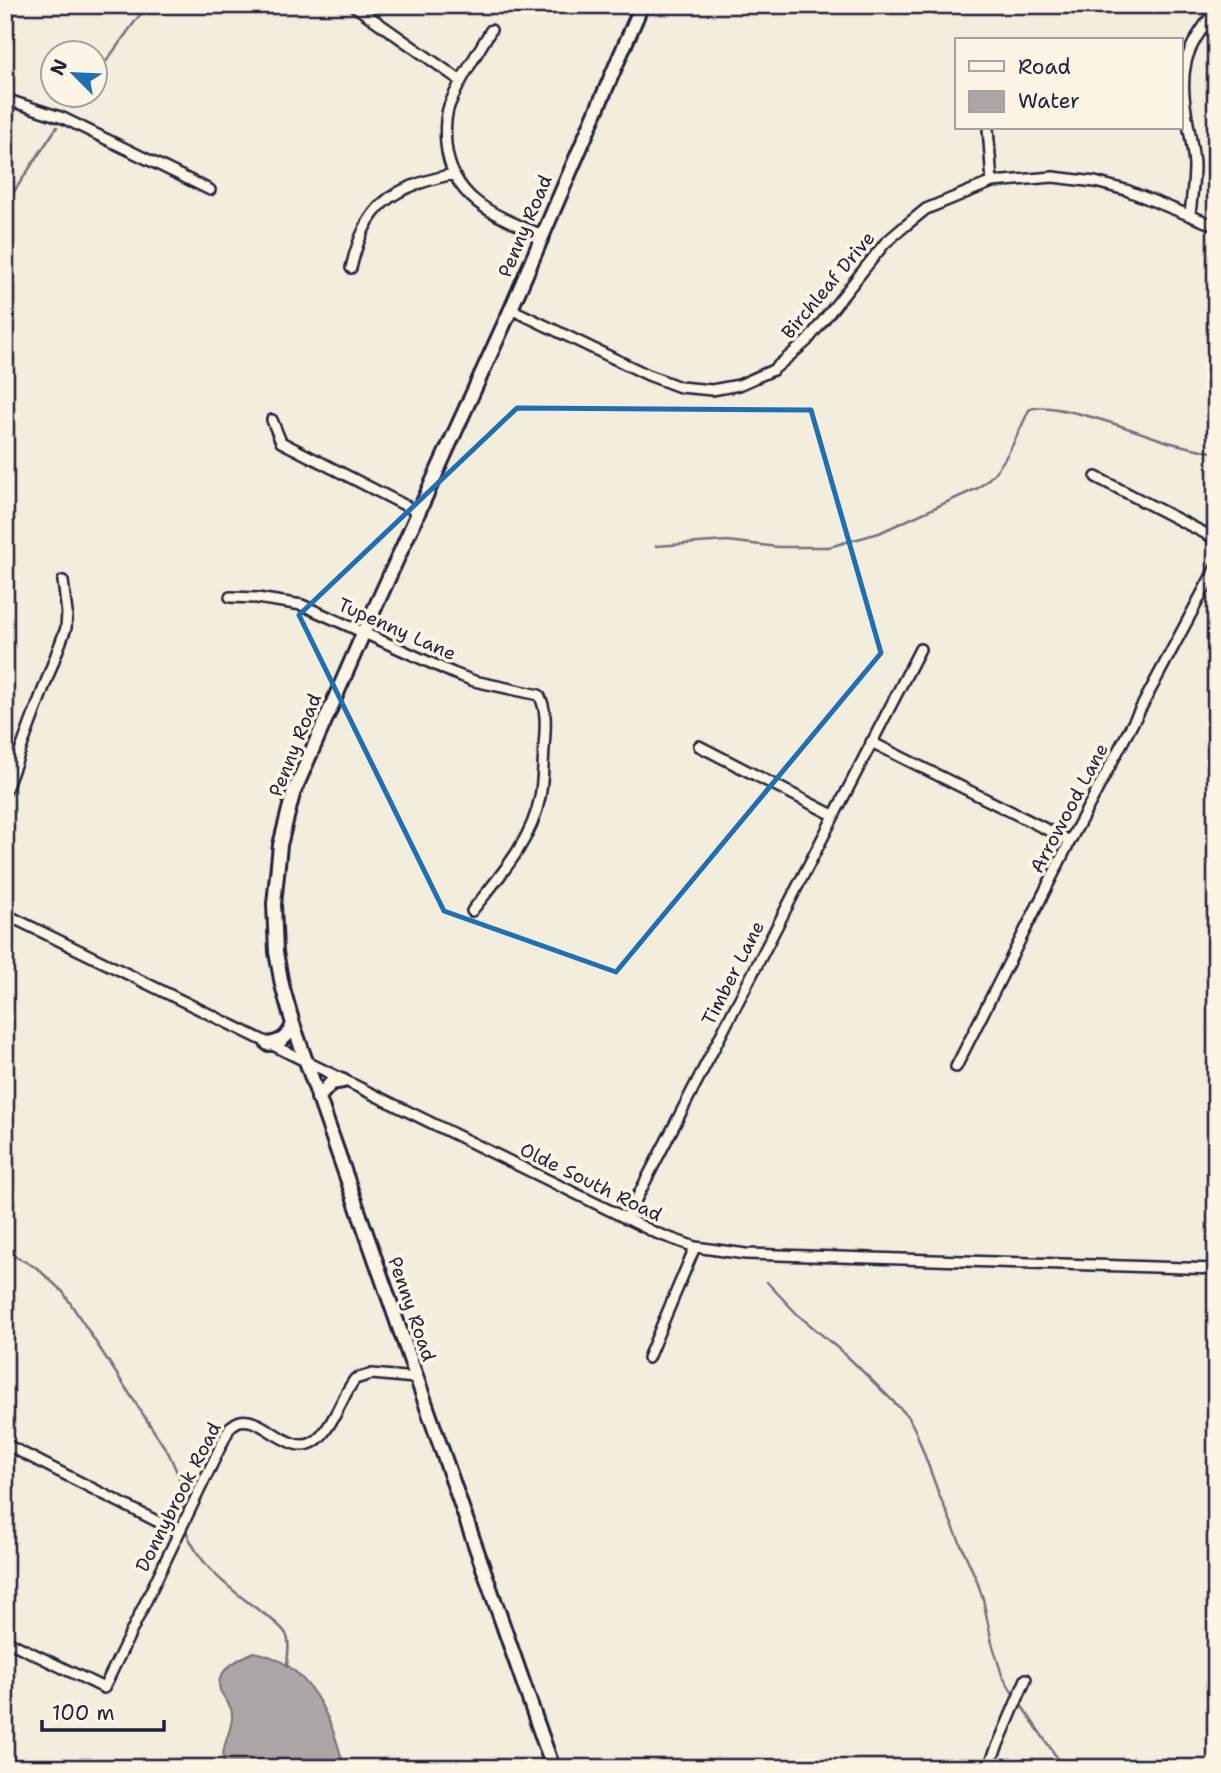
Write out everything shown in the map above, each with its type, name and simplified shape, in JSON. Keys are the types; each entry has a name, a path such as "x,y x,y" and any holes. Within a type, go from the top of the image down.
{"street":[{"path":"353,5 461,82"},
{"name":"Penny Road","path":"552,1768 293,1024 276,952 274,904 280,845 293,794 511,309 642,5"},
{"path":"1190,214 1194,164 1183,89 1186,61 1196,38 1216,9"},
{"path":"491,30 449,108 445,131 447,154 453,174 472,198 489,212 542,235"},
{"path":"5,99 62,118 210,190"},
{"path":"988,130 992,182"},
{"path":"351,268 357,242 366,222 383,202 411,185 453,174"},
{"name":"Birchleaf Drive","path":"511,309 648,375 680,387 712,390 739,385 773,370 799,349 885,243 926,209 992,182 1053,177 1095,182 1126,190 1216,226"},
{"path":"272,420 281,442 418,512"},
{"path":"1096,477 1216,539"},
{"name":"Arrowood Lane","path":"956,1067 1070,841 1216,567"},
{"path":"5,792 65,628 63,581"},
{"name":"Tupenny Lane","path":"230,597 288,601 474,681 539,695 544,704 542,778 535,816 516,853 472,911"},
{"name":"Timber Lane","path":"626,1219 920,649"},
{"path":"871,742 1070,841"},
{"path":"699,746 833,815"},
{"name":"Olde South Road","path":"5,914 626,1219 695,1247 746,1254 1216,1269"},
{"path":"268,1044 283,1041 293,1024"},
{"path":"318,1098 331,1083 343,1081"},
{"path":"648,1358 695,1247"},
{"name":"Donnybrook Road","path":"5,1640 104,1688 230,1427 242,1420 294,1444 306,1444 319,1438 355,1379 372,1374 415,1378"},
{"path":"5,1444 178,1532"},
{"path":"988,1768 1026,1679"}],"highlighted area":[{"path":"517,408 811,410 881,653 616,972 444,911 299,615"}],"water":[{"path":"254,1652 290,1667 316,1695 333,1731 344,1768 226,1768 223,1754 232,1714 219,1683 224,1671"}],"waterway":[{"path":"108,59 147,5"},
{"path":"5,205 57,127"},
{"path":"656,546 727,541 778,547 829,547 879,533 978,488 1002,463 1029,410 1039,408 1073,412 1168,442 1216,453"},
{"path":"5,1251 37,1268 63,1292 169,1454 179,1477 183,1518"},
{"path":"767,1282 797,1314 847,1356 908,1416 977,1581 1002,1675 1015,1697"},
{"path":"185,1528 205,1564 286,1634 287,1667"},
{"path":"1019,1702 1064,1768"}]}
